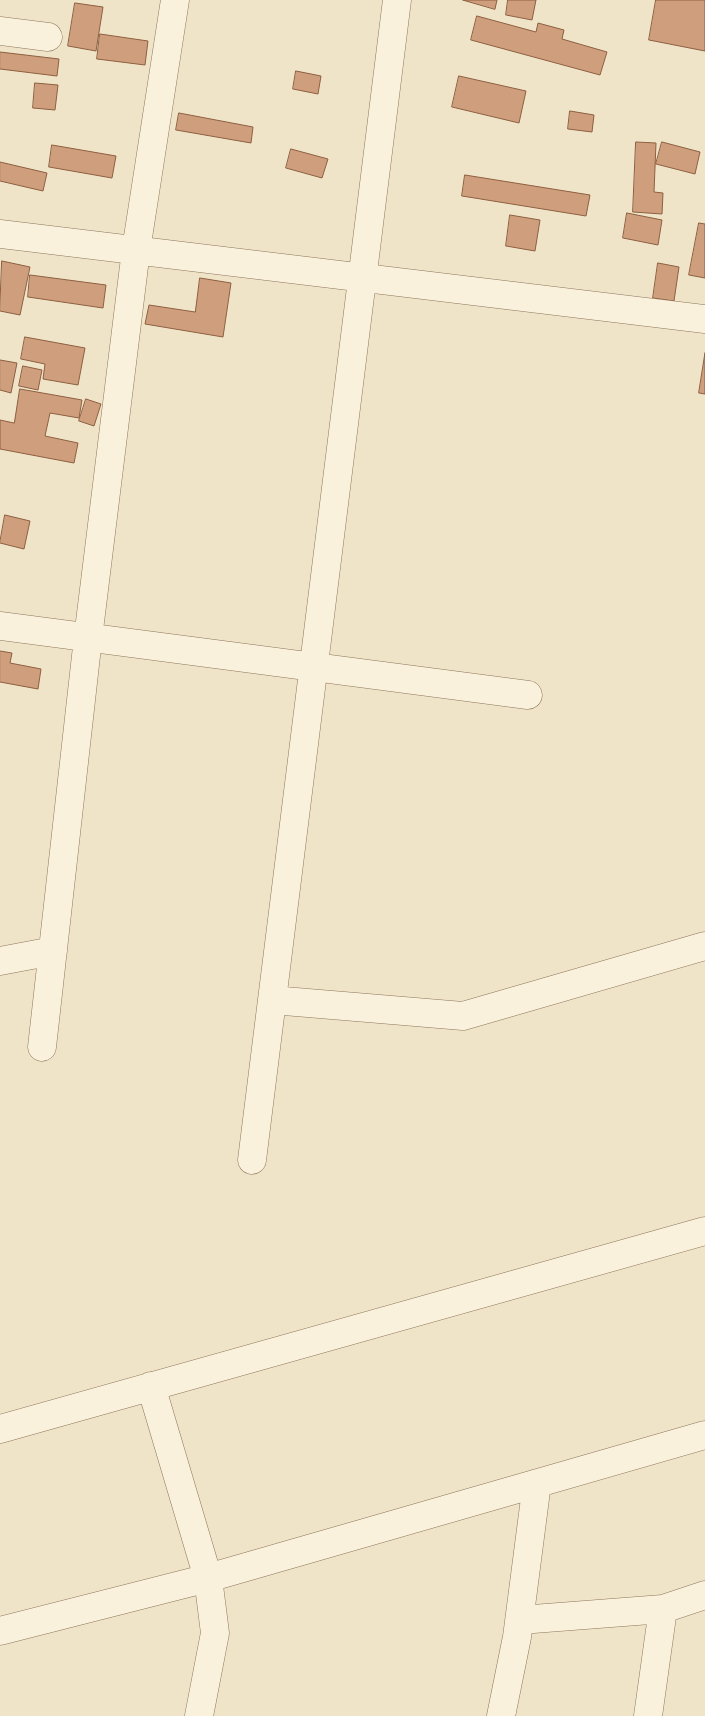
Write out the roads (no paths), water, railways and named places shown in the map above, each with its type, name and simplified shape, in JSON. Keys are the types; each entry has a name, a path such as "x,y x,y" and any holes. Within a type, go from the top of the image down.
{"street":[{"path":"42,1047 88,638 136,250 175,0"},
{"path":"252,1160 397,0"},
{"path":"0,31 48,38"},
{"path":"0,234 705,319"},
{"path":"0,626 528,695"},
{"path":"272,1000 463,1016 705,946"},
{"path":"0,961 53,951"},
{"path":"0,1429 705,1230"},
{"path":"151,1386 208,1578 215,1633 200,1716"},
{"path":"0,1631 208,1578 705,1435"},
{"path":"501,1716 520,1620 537,1483"},
{"path":"520,1620 663,1609 705,1595"},
{"path":"648,1716 663,1609"}]}
